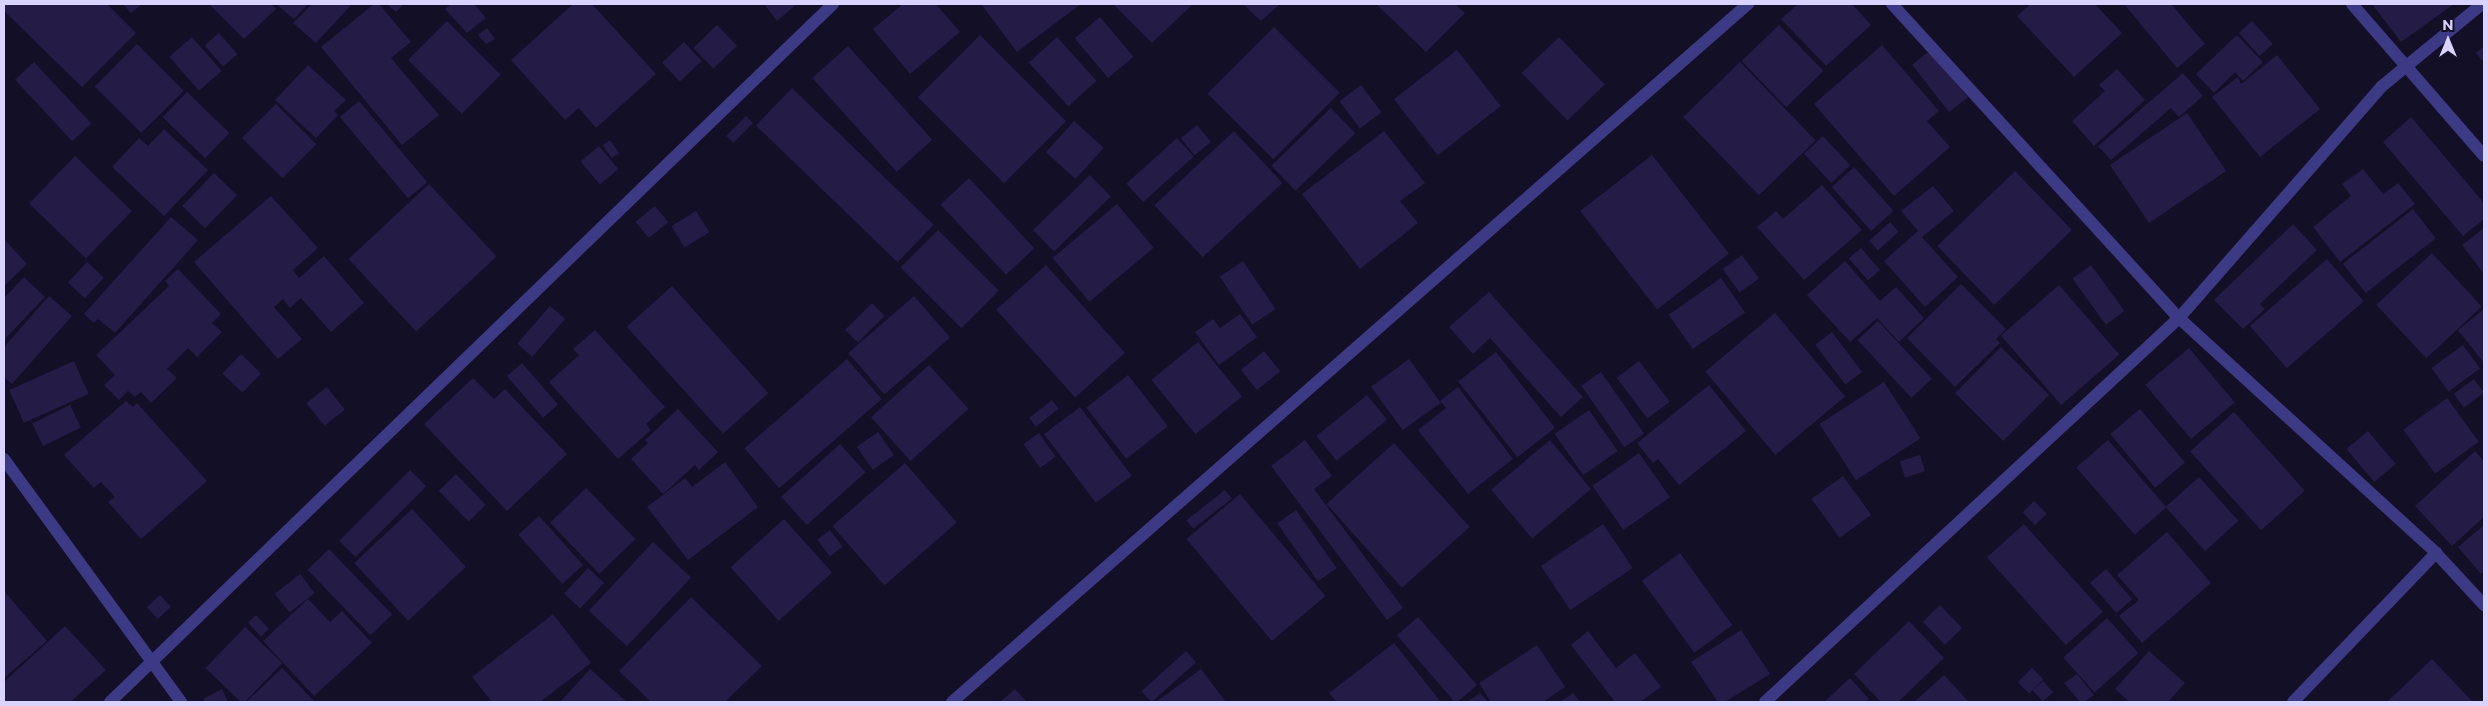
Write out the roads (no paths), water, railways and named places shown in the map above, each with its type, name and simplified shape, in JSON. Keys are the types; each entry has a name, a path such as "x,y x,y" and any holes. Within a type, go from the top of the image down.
{"street":[{"path":"110,702 833,4"},
{"path":"952,702 1748,4"},
{"path":"1892,4 2179,318 2436,553 2484,605"},
{"path":"2352,4 2408,66 2484,156"},
{"path":"1765,702 2179,318 2382,87 2482,4"},
{"path":"4,459 153,660 181,702"},
{"path":"2293,702 2436,553"}]}
